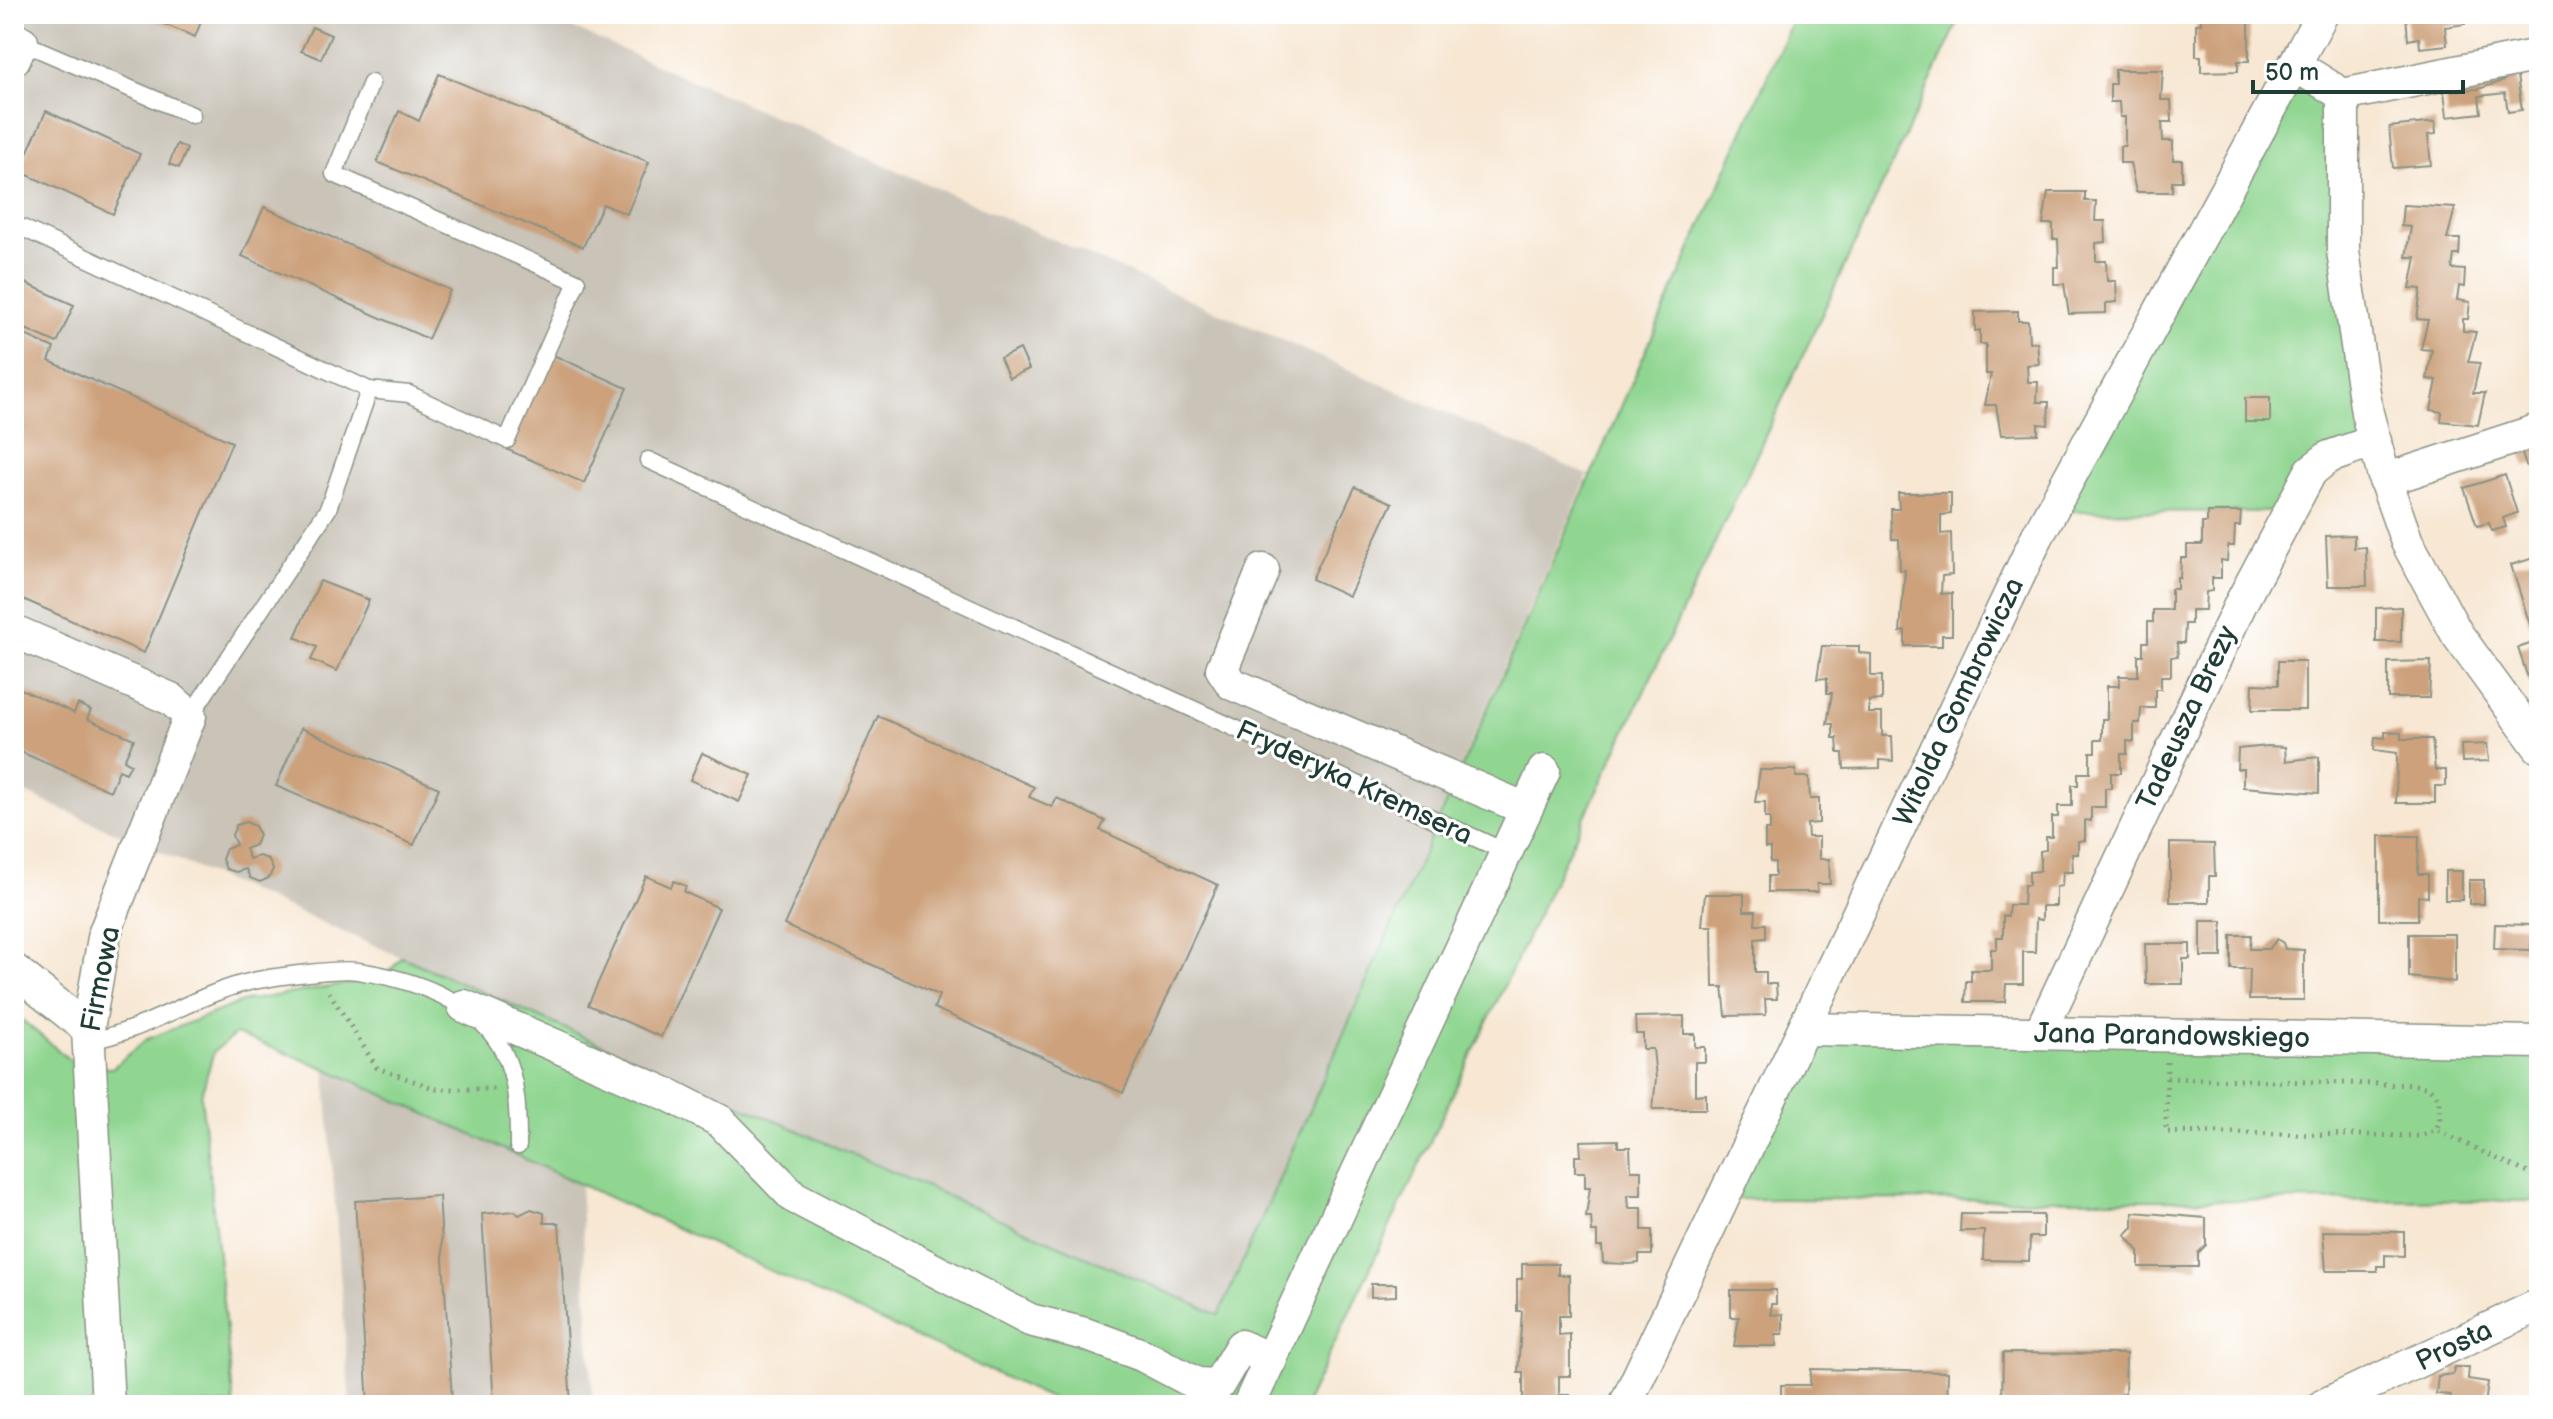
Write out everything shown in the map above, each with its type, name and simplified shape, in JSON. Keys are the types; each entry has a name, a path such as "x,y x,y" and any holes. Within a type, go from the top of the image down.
{"street":[{"name":"Witolda Gombrowicza","path":"1625,1405 2037,537 2322,14"},
{"path":"2295,65 2343,95 2539,55"},
{"path":"2343,95 2343,251 2367,413 2385,480 2407,542 2457,634 2539,747"},
{"path":"2385,480 2539,430"},
{"name":"Tadeusza Brezy","path":"2040,1033 2241,603 2311,471 2329,457 2375,441"},
{"path":"1263,570 1222,669 1232,684 1526,809"},
{"path":"14,631 171,699 190,716"},
{"name":"Firmowa","path":"108,1405 88,1035 105,932 190,716"},
{"path":"1506,852 1544,771"},
{"name":"Fryderyka Kremsera","path":"1249,1405 1506,852"},
{"path":"14,970 88,1035"},
{"path":"464,1006 667,1094 720,1121 794,1197 1030,1320 1085,1334 1128,1350 1197,1384 1218,1385 1241,1346 1271,1360"},
{"name":"Jana Parandowskiego","path":"1804,1029 2539,1042"},
{"name":"Prosta","path":"2324,1405 2539,1305"}],"lane":[{"path":"17,47 192,115"},
{"path":"14,224 369,390 409,394 507,440 577,282 334,174 371,83"},
{"path":"190,716 328,509 369,390"},
{"name":"Fryderyka Kremsera","path":"648,460 1506,852"},
{"path":"88,1035 249,982 356,970 420,987 464,1006 487,1027 504,1052 514,1088 518,1146"}],"path":[{"path":"319,974 377,1068 436,1089 514,1088"},
{"path":"2167,1078 2415,1085 2429,1088 2439,1098 2440,1121 2436,1130 2422,1136 2166,1132 2167,1078 2168,1035"},
{"path":"2436,1130 2539,1178"}],"shaded area":[{"path":"14,14 541,14 1588,475 1219,1315 14,788"},
{"path":"325,1068 580,1185 593,1405 350,1405"}],"green space":[{"path":"1795,14 1962,14 1749,471 1305,1405 1065,1405 325,1068 236,1034 214,1051 201,1095 234,1405 14,1405 14,1013 78,1067 112,1068 147,1039 244,1001 384,978 402,957 1219,1315"},
{"path":"2295,65 2343,95 2375,441 2329,457 2289,512 2051,511"},
{"path":"1804,1029 2539,1042 2539,1201 1724,1199"}],"building":[{"path":"140,14 204,14 195,37"},
{"path":"2201,14 2238,14 2238,19 2249,19 2249,61 2238,61 2238,71 2201,72 2201,56 2196,56 2196,24 2201,24"},
{"path":"2406,14 2464,14 2465,24 2445,27 2447,45 2420,48 2419,38 2408,40"},
{"path":"312,27 331,35 321,59 301,51"},
{"path":"2516,69 2522,110 2508,112 2505,93 2479,96 2481,113 2447,117 2444,91 2478,89 2504,81 2503,72"},
{"path":"2115,70 2163,70 2161,100 2171,100 2172,122 2162,122 2163,141 2173,141 2173,160 2182,160 2182,181 2172,181 2172,192 2136,192 2130,163 2120,163 2120,146 2125,146 2125,117 2120,117 2119,102 2110,102 2110,84 2115,84"},
{"path":"439,74 649,162 627,214 603,204 583,247 377,162 399,111 419,121"},
{"path":"46,111 140,154 113,214 19,171"},
{"path":"2435,122 2436,134 2428,135 2431,165 2393,168 2389,127"},
{"path":"177,144 187,149 179,168 169,164"},
{"path":"2048,192 2085,192 2085,201 2096,201 2095,221 2105,221 2106,242 2096,243 2096,261 2106,261 2107,281 2116,281 2117,302 2106,303 2106,313 2069,314 2064,284 2054,284 2054,267 2059,267 2058,239 2053,239 2053,224 2043,224"},
{"path":"2403,205 2455,208 2447,239 2460,239 2459,255 2454,255 2452,269 2465,270 2464,287 2459,286 2457,300 2470,302 2468,319 2463,319 2463,331 2476,332 2468,362 2480,363 2473,393 2485,393 2478,425 2441,421 2442,412 2431,410 2437,380 2427,379 2432,350 2421,349 2428,320 2417,319 2421,289 2410,288 2416,257 2406,257 2411,227 2401,226"},
{"path":"264,207 450,290 428,339 242,256"},
{"path":"14,278 74,305 57,343 14,324"},
{"path":"2018,311 2018,321 2028,321 2029,342 2037,342 2039,364 2027,365 2028,382 2038,382 2037,402 2049,402 2048,425 2038,424 2038,434 2001,435 1996,405 1985,405 1991,374 1986,374 1986,344 1980,344 1980,330 1975,331 1975,312"},
{"path":"14,330 54,348 49,361 232,442 144,653 14,595"},
{"path":"1020,349 1029,369 1009,378 1000,358"},
{"path":"551,354 627,388 584,483 508,450"},
{"path":"2245,398 2270,398 2270,422 2245,422"},
{"path":"2539,445 2539,462 2526,466 2521,451"},
{"path":"2505,475 2517,513 2503,518 2506,527 2492,531 2489,523 2477,526 2464,488"},
{"path":"1355,487 1392,503 1349,596 1312,579"},
{"path":"1898,493 1951,493 1951,514 1941,515 1941,534 1951,533 1952,575 1942,576 1941,594 1952,593 1952,635 1942,635 1942,646 1905,646 1905,631 1900,632 1905,570 1900,570 1899,539 1892,539 1891,509 1899,509"},
{"path":"2207,512 2241,512 2240,526 2235,526 2234,546 2228,546 2227,561 2221,560 2221,578 2212,578 2212,591 2206,592 2205,610 2191,610 2191,624 2185,624 2184,643 2177,643 2178,656 2171,657 2171,676 2161,676 2161,689 2155,689 2155,708 2141,708 2140,723 2134,723 2134,742 2127,741 2127,754 2121,754 2121,773 2111,773 2111,788 2105,788 2105,807 2091,807 2091,821 2085,820 2085,840 2078,841 2078,854 2072,854 2073,872 2063,872 2062,886 2056,887 2056,906 2042,906 2042,920 2036,919 2035,952 2023,952 2023,984 2006,984 2005,1002 1965,1002 1966,981 1971,981 1971,970 1991,970 1991,949 1997,949 1997,937 2003,937 2003,916 2008,916 2009,905 2023,905 2024,885 2029,885 2029,872 2040,871 2040,851 2046,850 2046,837 2052,837 2052,817 2058,817 2058,806 2072,806 2072,785 2078,785 2078,773 2090,773 2090,752 2095,752 2095,740 2102,740 2102,719 2107,719 2107,686 2119,686 2119,676 2138,676 2138,655 2143,655 2143,642 2148,642 2148,622 2153,622 2153,610 2171,610 2171,589 2177,589 2181,558 2187,558 2187,545 2202,545 2202,523 2207,523"},
{"path":"2354,535 2354,548 2366,547 2367,586 2328,586 2326,536"},
{"path":"2537,557 2539,625 2531,628 2511,565"},
{"path":"320,581 369,600 337,671 311,660 317,647 295,637"},
{"path":"2401,607 2401,642 2376,642 2376,608"},
{"path":"2539,641 2539,694 2534,696 2518,648"},
{"path":"1822,646 1859,646 1859,653 1871,654 1871,676 1882,676 1882,700 1869,701 1869,713 1882,713 1882,736 1892,736 1893,761 1880,760 1880,768 1844,769 1843,753 1838,753 1837,738 1833,738 1833,724 1827,724 1832,693 1827,693 1827,678 1817,679"},
{"path":"2278,661 2305,661 2305,710 2252,710 2253,684 2278,685"},
{"path":"2431,661 2429,698 2388,698 2388,662"},
{"path":"14,686 74,713 78,704 91,710 87,719 134,739 124,760 131,764 126,773 119,770 110,791 14,749"},
{"path":"878,716 1034,787 1029,797 1052,807 1057,798 1105,821 1100,830 1218,885 1123,1093 934,1008 939,995 784,925"},
{"path":"301,728 439,788 414,845 276,786"},
{"path":"2385,732 2401,733 2401,739 2432,739 2435,770 2446,770 2446,786 2435,786 2435,803 2396,803 2397,753 2374,750 2375,737 2385,738"},
{"path":"2487,744 2489,761 2462,762 2461,745"},
{"path":"2285,747 2286,761 2319,757 2319,793 2243,787 2243,769 2237,769 2238,749"},
{"path":"702,753 752,775 739,802 690,780"},
{"path":"1760,770 1796,770 1796,777 1809,777 1810,799 1819,799 1819,823 1807,824 1808,837 1819,837 1819,859 1829,859 1830,884 1817,884 1817,892 1768,892 1768,876 1775,876 1775,862 1770,862 1770,848 1765,848 1765,830 1770,830 1770,818 1765,818 1765,802 1755,802"},
{"path":"246,822 255,826 259,835 255,845 245,849 249,859 259,856 268,859 273,869 269,878 260,882 250,878 246,869 236,872 226,869 222,859 226,849 236,845 232,835 236,825"},
{"path":"2379,836 2419,836 2418,874 2428,874 2428,897 2418,896 2418,920 2379,920"},
{"path":"2170,843 2214,844 2215,876 2209,876 2209,902 2170,902"},
{"path":"2445,871 2462,871 2462,900 2445,900"},
{"path":"646,876 671,887 674,881 686,886 684,892 719,908 661,1037 588,1005"},
{"path":"2469,880 2484,880 2484,904 2469,904"},
{"path":"1705,894 1744,894 1744,911 1756,911 1755,924 1766,924 1766,938 1755,939 1755,972 1766,972 1766,984 1776,984 1777,999 1765,999 1766,1015 1726,1016 1723,987 1713,987 1712,926 1702,926"},
{"path":"2201,921 2222,921 2222,957 2201,957"},
{"path":"2495,924 2533,925 2531,950 2494,949"},
{"path":"2409,934 2455,934 2455,982 2409,977"},
{"path":"2231,935 2251,935 2250,949 2269,949 2277,939 2285,949 2304,950 2304,1000 2249,1000 2250,969 2231,969"},
{"path":"2145,944 2190,944 2190,959 2183,959 2183,984 2146,984"},
{"path":"1684,1016 1684,1034 1695,1034 1695,1047 1705,1047 1705,1062 1695,1062 1695,1095 1706,1094 1706,1109 1653,1109 1656,1078 1653,1049 1643,1049 1643,1034 1636,1034 1635,1017"},
{"path":"1618,1140 1618,1147 1630,1147 1631,1170 1641,1170 1641,1195 1628,1195 1629,1208 1642,1208 1642,1230 1652,1230 1652,1255 1639,1255 1639,1263 1603,1263 1602,1247 1597,1247 1597,1232 1592,1232 1591,1217 1586,1217 1590,1187 1585,1187 1585,1172 1575,1172 1575,1156 1581,1156 1580,1141"},
{"path":"439,1196 452,1399 368,1405 355,1201"},
{"path":"531,1209 544,1213 544,1223 559,1223 571,1405 494,1405 482,1214 515,1211 519,1215"},
{"path":"2133,1212 2206,1218 2206,1245 2198,1253 2198,1267 2139,1267 2139,1251 2125,1235 2133,1227"},
{"path":"1961,1214 2043,1215 2043,1237 2030,1237 2029,1261 1983,1260 1984,1231 1960,1231"},
{"path":"2323,1231 2404,1232 2404,1256 2385,1255 2385,1266 2377,1266 2377,1271 2326,1271"},
{"path":"1522,1264 1558,1264 1558,1275 1569,1275 1569,1316 1559,1316 1559,1335 1570,1334 1570,1376 1559,1376 1559,1395 1570,1395 1570,1405 1518,1405 1518,1400 1523,1400 1523,1372 1518,1372 1522,1311 1517,1311 1517,1279 1522,1279"},
{"path":"1371,1284 1396,1284 1396,1296 1371,1297"},
{"path":"1731,1290 1776,1290 1776,1304 1771,1304 1771,1315 1783,1314 1783,1334 1776,1334 1776,1346 1734,1346 1739,1317 1731,1317"},
{"path":"2003,1353 2126,1354 2125,1394 2121,1394 2121,1405 2002,1405"},
{"path":"2454,1367 2469,1367 2468,1379 2488,1382 2485,1405 2449,1405 2451,1395 2436,1394 2438,1376 2453,1374"},
{"path":"1811,1369 1948,1372 1947,1405 1781,1405 1781,1385 1810,1385"}]}
